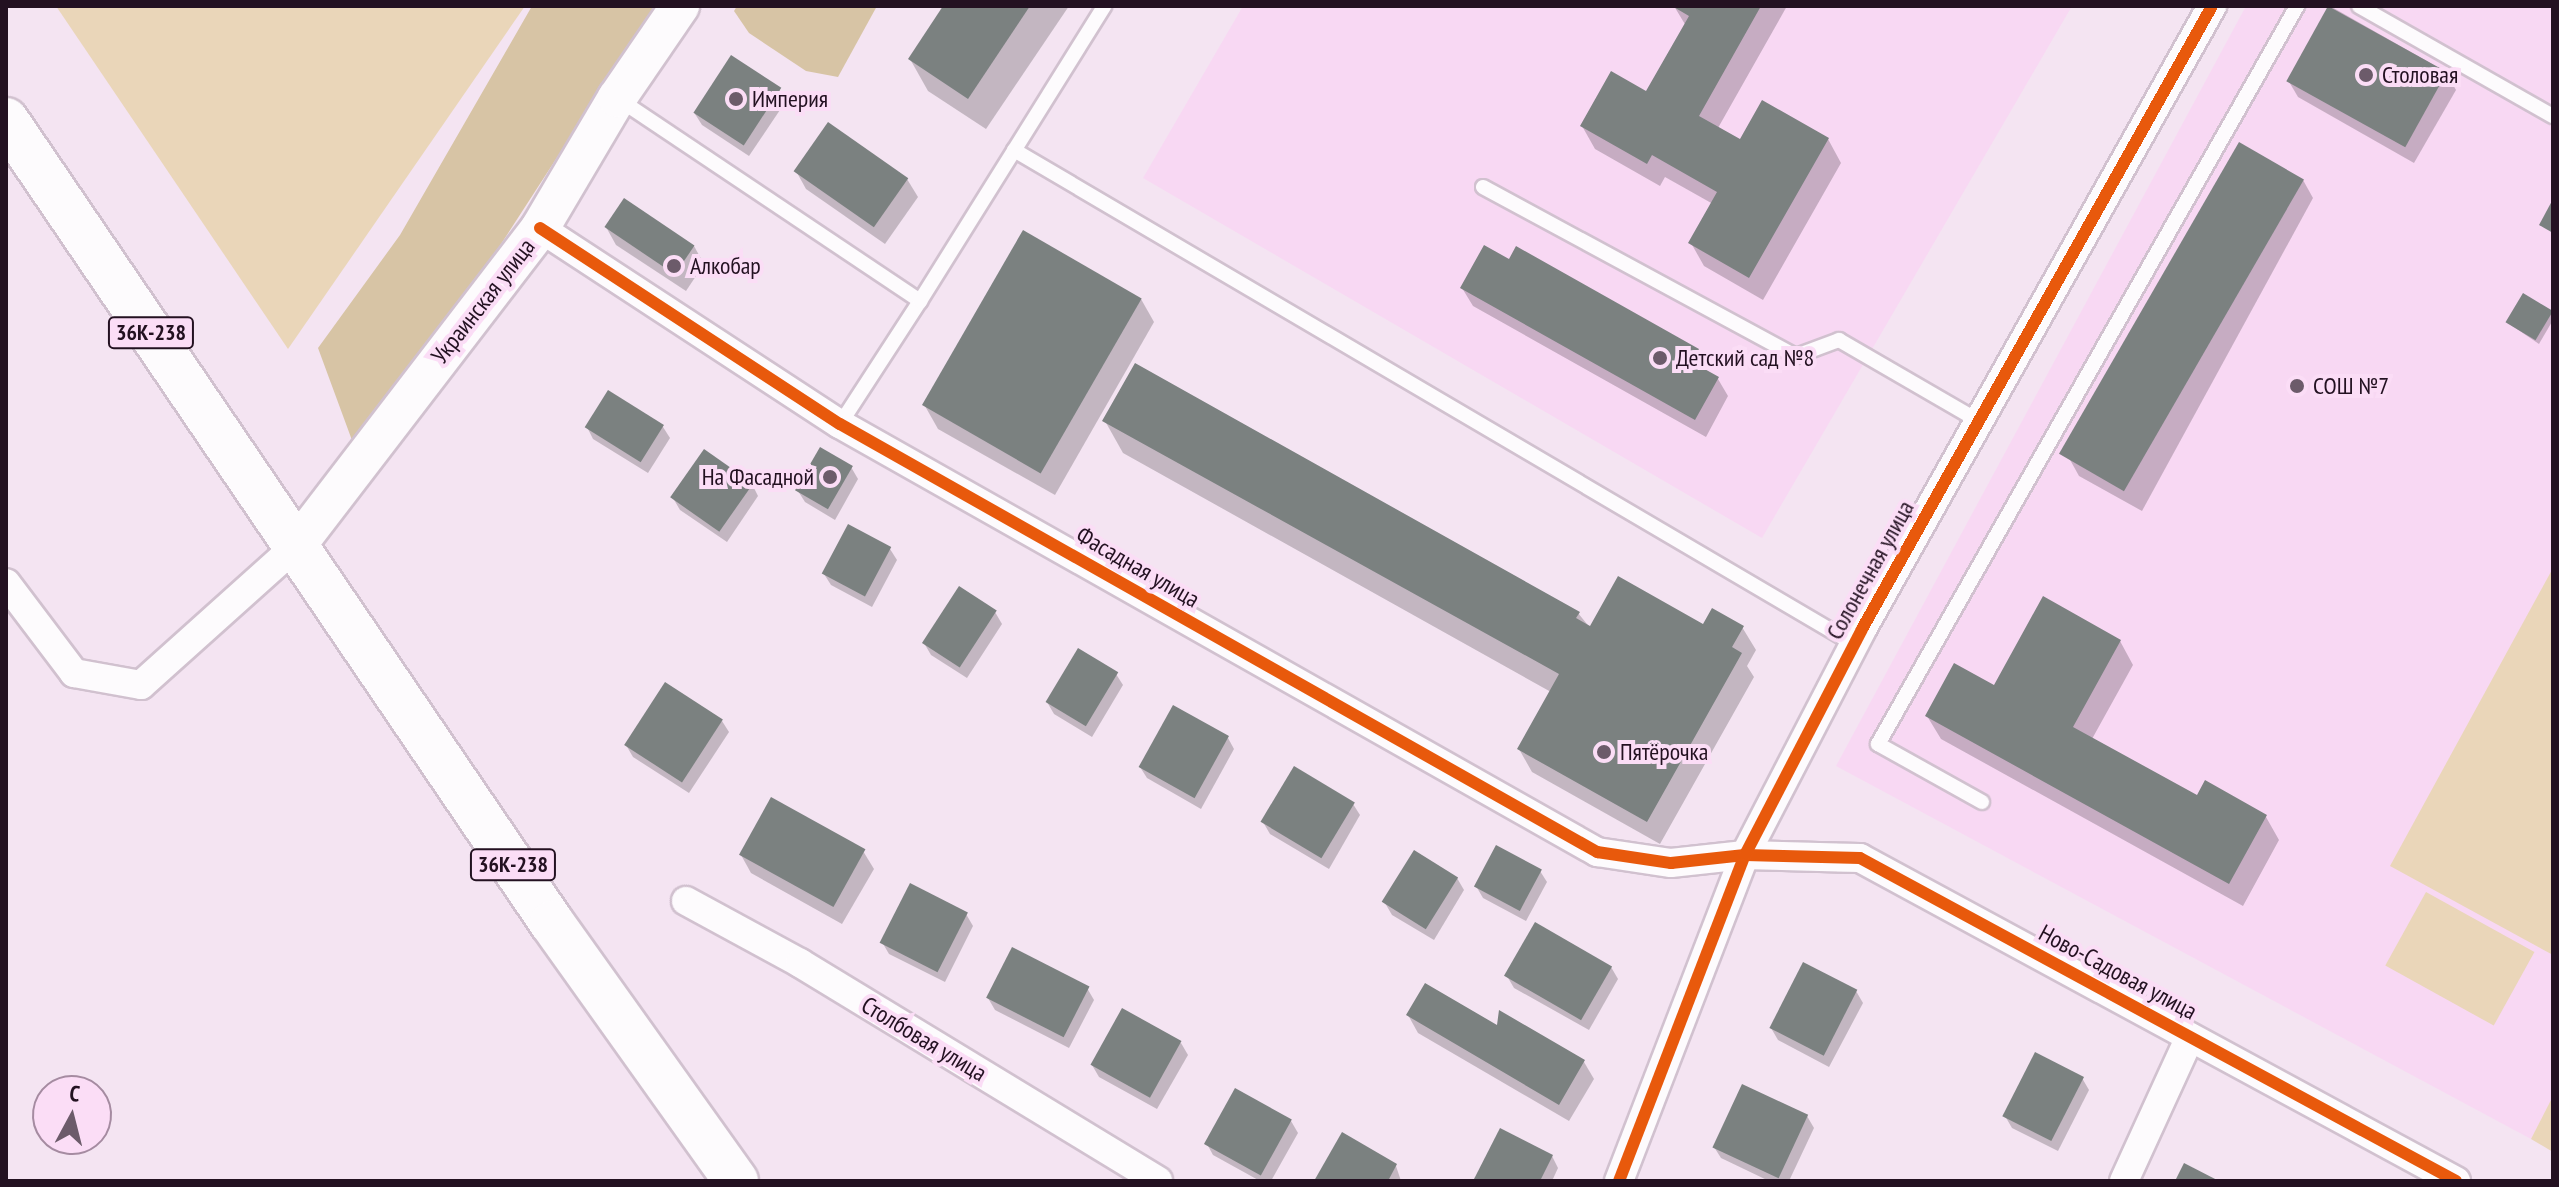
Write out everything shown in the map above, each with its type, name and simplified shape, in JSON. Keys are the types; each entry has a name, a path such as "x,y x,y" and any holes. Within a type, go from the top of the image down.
{"main road":[{"name":"Украинская улица","path":"297,545 540,228 617,98 680,6"},
{"name":"36К-238","path":"6,120 552,923 736,1181"}],"street":[{"name":"Солонечная улица","path":"1619,1181 1745,855 1854,644 2212,6"},
{"name":"Фасадная улица","path":"540,228 840,424 1597,852 1671,863 1745,855"},
{"path":"6,583 74,673 141,685 297,545"},
{"name":"Ново-Садовая улица","path":"1745,855 1860,858 2456,1181"},
{"name":"Столбовая улица","path":"686,901 800,963 1158,1181"},
{"path":"2124,1181 2190,1037"}],"lane":[{"path":"840,424 1104,6"},
{"path":"1982,802 1878,744 2297,6"},
{"path":"2359,6 2553,116"},
{"path":"617,98 920,301"},
{"path":"1014,150 1854,644"},
{"path":"1483,187 1796,356 1839,340 1979,421"}],"shaded area":[{"path":"56,6 525,6 288,349"},
{"path":"532,6 655,6 360,462 318,348 400,235"},
{"path":"737,6 877,6 838,77 806,71 749,33 734,11"},
{"name":"Детский сад №8","path":"1243,6 2072,6 1762,538 1143,178"},
{"name":"СОШ №7","path":"2246,6 2553,6 2553,1097 2531,1139 1836,766"},
{"path":"2553,568 2553,955 2390,866"},
{"path":"2426,892 2534,952 2494,1026 2385,965"},
{"path":"2553,1096 2553,1152 2531,1139"}],"building":[{"path":"943,6 1030,6 968,99 908,59"},
{"path":"1672,6 1761,6 1699,116 1740,139 1762,100 1829,138 1749,278 1688,243 1717,192 1652,155 1647,164 1580,126 1611,71 1646,91 1689,16"},
{"name":"Столовая","path":"2328,6 2447,72 2405,147 2286,81"},
{"path":"731,55 781,88 744,146 693,113"},
{"path":"828,122 908,178 874,227 794,171"},
{"path":"2239,142 2304,180 2124,491 2059,454"},
{"path":"624,198 694,246 675,275 604,227"},
{"path":"2553,199 2553,233 2539,225"},
{"path":"1023,230 1142,298 1041,473 922,405"},
{"path":"1484,245 1509,259 1516,246 1699,349 1692,362 1719,377 1695,420 1460,288"},
{"path":"2523,293 2553,311 2535,340 2505,322"},
{"path":"1135,363 1580,612 1576,618 1590,626 1618,576 1703,624 1712,608 1744,626 1732,647 1742,653 1647,822 1517,749 1559,674 1102,421"},
{"path":"608,390 664,425 641,462 585,427"},
{"path":"820,447 853,466 828,509 795,490"},
{"path":"704,449 753,483 719,532 670,497"},
{"path":"848,524 891,547 865,596 822,573"},
{"path":"959,586 997,611 960,668 922,643"},
{"path":"2043,596 2121,640 2073,727 2197,795 2205,780 2267,815 2229,884 1925,716 1954,663 1994,685"},
{"path":"1078,648 1118,672 1086,726 1046,702"},
{"path":"665,682 723,720 682,782 624,745"},
{"path":"1173,705 1229,736 1195,798 1139,767"},
{"path":"1294,766 1355,803 1321,858 1261,822"},
{"path":"771,797 865,849 833,907 739,855"},
{"path":"1496,845 1542,869 1520,911 1474,886"},
{"path":"1414,850 1458,878 1426,929 1382,902"},
{"path":"910,883 968,913 937,972 880,943"},
{"path":"1535,922 1612,967 1581,1020 1504,976"},
{"path":"1012,947 1090,986 1064,1037 986,998"},
{"path":"1803,962 1857,990 1824,1056 1769,1028"},
{"path":"1425,983 1497,1025 1499,1010 1585,1060 1559,1105 1406,1015"},
{"path":"1122,1008 1181,1041 1150,1098 1090,1065"},
{"path":"2035,1052 2084,1077 2051,1141 2002,1116"},
{"path":"1742,1084 1808,1115 1779,1178 1712,1147"},
{"path":"1235,1088 1292,1120 1261,1175 1204,1144"},
{"path":"1500,1128 1553,1155 1540,1181 1473,1181"},
{"path":"1342,1132 1397,1164 1388,1181 1314,1181"},
{"path":"2184,1163 2219,1181 2175,1181"}],"cycle path":[{"path":"1619,1181 1745,855 1862,629 2212,6"},
{"path":"540,228 840,424 1597,852 1671,863 1745,855 1860,858 2456,1181"}],"place":[{"name":"Столовая","path":"2366,75"},
{"name":"Империя","path":"736,99"},
{"name":"Алкобар","path":"674,266"},
{"name":"Детский сад №8","path":"1660,358"},
{"name":"СОШ №7","path":"2297,386"},
{"name":"На Фасадной","path":"830,477"},
{"name":"Пятёрочка","path":"1604,752"}]}
